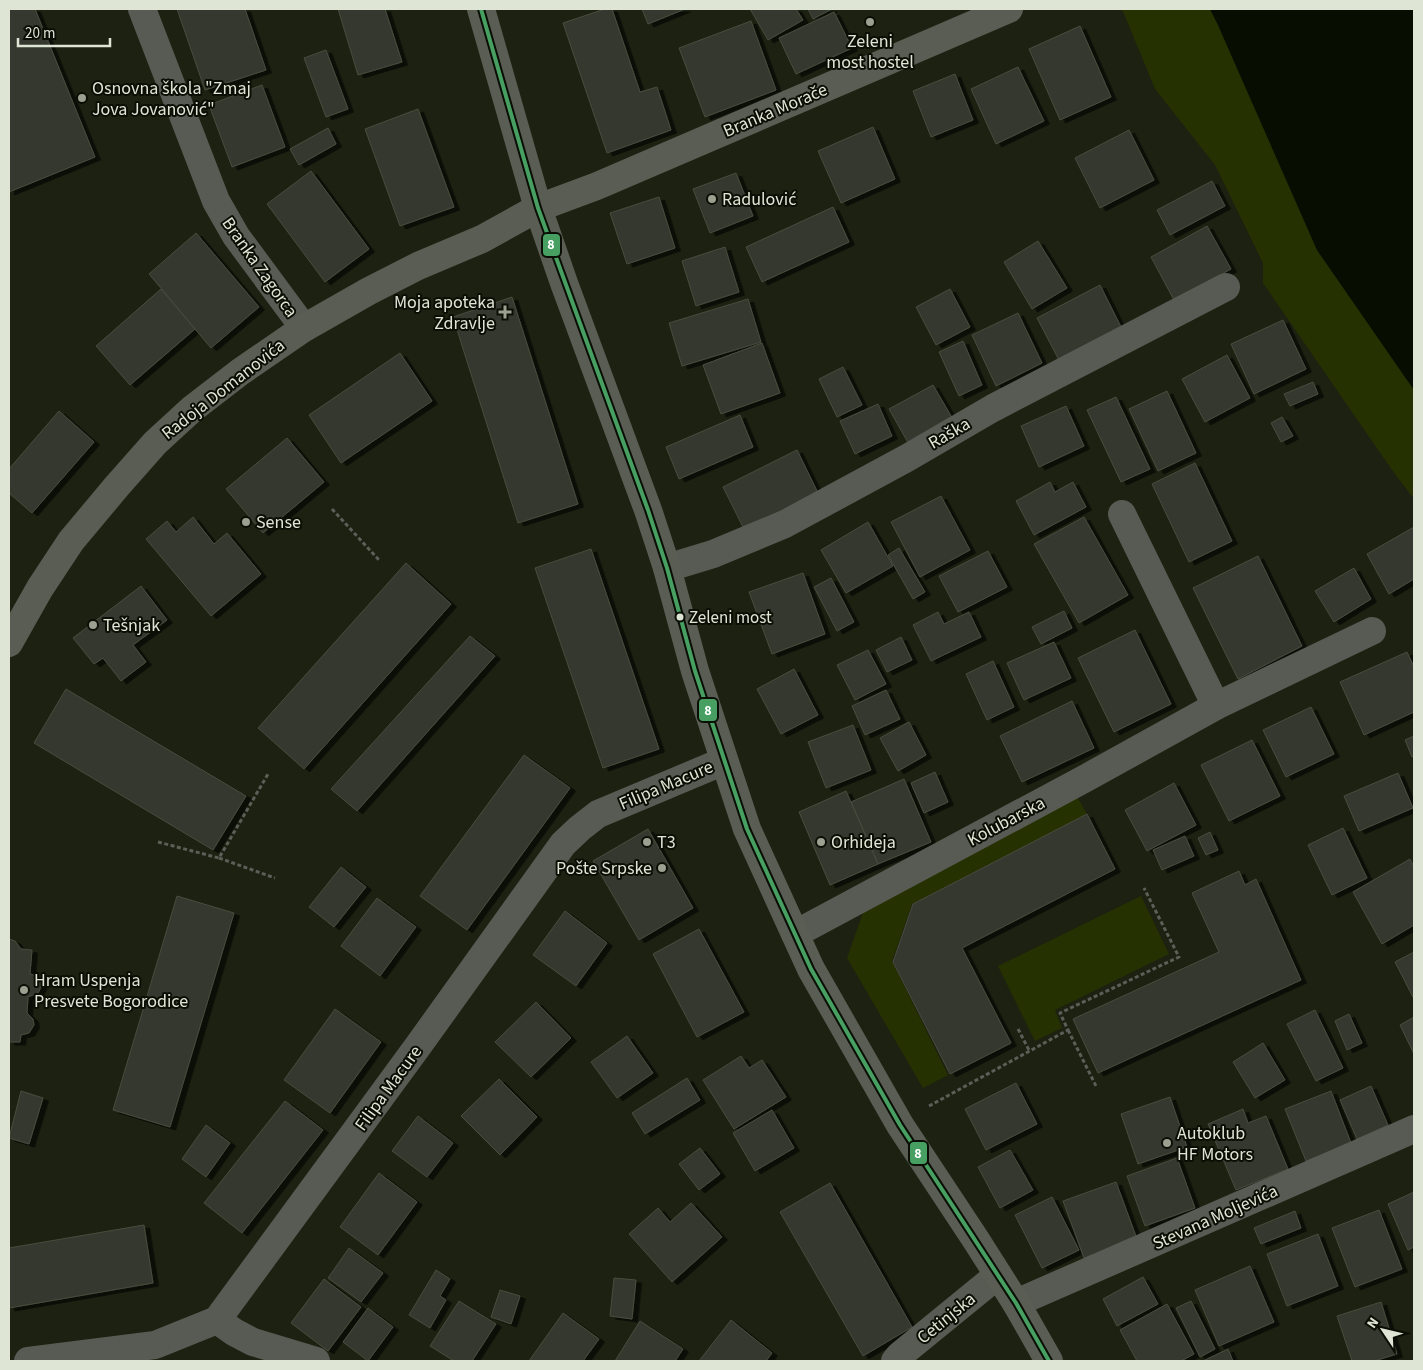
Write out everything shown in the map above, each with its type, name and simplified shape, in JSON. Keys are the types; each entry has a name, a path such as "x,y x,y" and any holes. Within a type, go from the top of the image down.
{"main road":[{"path":"480,9 538,208 564,283 640,485 667,568 695,671 748,829 811,969 900,1125 1016,1303 1049,1361"},
{"name":"Branka Morače","path":"538,208 597,186 1009,9"},
{"name":"Radoja Domanovića","path":"9,643 40,588 71,541 155,443 192,410 240,372 304,328 410,270 482,240 538,208"}],"street":[{"name":"Branka Zagorca","path":"142,9 216,201 236,236 304,328"},
{"name":"Raška","path":"667,568 713,554 785,524 907,458 993,408 1226,287"},
{"path":"1122,514 1216,706"},
{"name":"Kolubarska","path":"795,934 1216,706 1372,631"},
{"name":"Filipa Macure","path":"217,1320 563,844 598,814 724,761"},
{"name":"Stevana Moljevića","path":"1016,1303 1414,1129"},
{"name":"Cetinjska","path":"892,1359 998,1275"},
{"path":"28,1361 155,1345 217,1320 253,1342 316,1361"}],"path":[{"path":"332,509 379,560"},
{"path":"218,858 268,774"},
{"path":"158,842 218,858 275,878"},
{"path":"1097,1088 1060,1013 1179,957 1144,888"},
{"path":"1018,1029 1030,1052"},
{"path":"929,1106 1068,1030"}],"green space":[{"path":"1122,9 1210,9 1317,250 1414,390 1414,499 1263,283 1263,263 1215,165 1155,89"},
{"path":"1076,795 1087,814 912,904 892,961 948,1075 923,1088 847,958 864,910"},
{"path":"1141,896 1169,954 1055,1010 1062,1028 1035,1041 998,966"}],"shaded area":[{"path":"1210,9 1414,9 1414,390 1317,250"}],"building":[{"path":"9,9 35,9 95,157 9,192"},
{"path":"177,9 245,9 266,70 205,90"},
{"path":"338,9 385,9 402,62 358,75"},
{"path":"605,9 612,9 640,92 657,87 671,130 607,153 563,23"},
{"path":"642,9 685,9 648,24"},
{"path":"750,9 796,9 803,20 768,40"},
{"path":"808,9 832,9 813,19"},
{"path":"834,12 852,48 796,74 779,38"},
{"path":"751,21 776,90 705,117 679,48"},
{"path":"1080,26 1111,97 1060,120 1029,49"},
{"path":"326,50 348,109 326,117 304,58"},
{"path":"1018,67 1044,121 996,144 971,89"},
{"path":"955,74 973,120 931,137 913,91"},
{"path":"262,85 285,147 232,167 209,105"},
{"path":"418,109 454,207 400,226 365,129"},
{"path":"873,127 895,179 841,203 818,151"},
{"path":"328,128 336,144 299,165 290,149"},
{"path":"1129,130 1154,180 1100,208 1075,158"},
{"path":"311,171 369,249 325,282 267,204"},
{"path":"736,173 753,216 710,233 693,189"},
{"path":"1212,181 1225,206 1170,235 1157,210"},
{"path":"659,197 675,248 627,264 610,213"},
{"path":"833,207 849,242 762,282 746,247"},
{"path":"1207,226 1231,269 1174,300 1151,257"},
{"path":"196,233 259,307 211,348 149,274"},
{"path":"1038,241 1067,288 1032,309 1004,262"},
{"path":"725,247 739,292 696,306 682,261"},
{"path":"1100,285 1122,329 1060,362 1037,318"},
{"path":"161,289 195,329 130,385 96,346"},
{"path":"950,289 970,327 936,345 916,307"},
{"path":"512,297 578,504 518,523 453,317"},
{"path":"748,299 761,342 682,366 669,323"},
{"path":"1018,313 1042,363 996,386 972,335"},
{"path":"1283,320 1306,369 1254,394 1231,344"},
{"path":"963,341 982,385 959,396 939,352"},
{"path":"762,343 780,393 721,414 703,365"},
{"path":"400,353 432,401 341,463 309,415"},
{"path":"1227,355 1250,398 1205,422 1182,379"},
{"path":"843,367 862,405 837,417 819,379"},
{"path":"1313,382 1318,394 1290,406 1284,394"},
{"path":"933,385 954,421 910,446 889,409"},
{"path":"1167,391 1196,453 1158,471 1129,409"},
{"path":"1116,397 1150,469 1121,482 1087,410"},
{"path":"878,404 892,436 855,454 840,421"},
{"path":"1066,406 1084,446 1039,467 1021,426"},
{"path":"59,411 94,442 32,513 9,493 9,469"},
{"path":"740,415 753,447 679,479 666,447"},
{"path":"1282,417 1293,436 1281,442 1271,423"},
{"path":"287,438 324,482 263,533 226,489"},
{"path":"797,450 818,493 744,529 723,487"},
{"path":"1195,463 1232,541 1189,562 1152,484"},
{"path":"1050,482 1055,492 1073,482 1086,507 1034,535 1016,501"},
{"path":"941,496 970,550 920,577 891,522"},
{"path":"193,517 214,544 227,533 261,574 211,616 146,539 167,521 176,532"},
{"path":"1084,517 1128,595 1079,623 1034,544"},
{"path":"868,522 893,566 846,593 821,550"},
{"path":"1414,527 1414,579 1389,594 1367,554"},
{"path":"899,548 925,592 913,599 888,555"},
{"path":"591,549 659,749 603,768 535,568"},
{"path":"988,551 1007,587 958,612 939,576"},
{"path":"1258,556 1302,646 1238,679 1193,588"},
{"path":"406,563 451,604 304,769 258,728"},
{"path":"1354,568 1371,599 1334,622 1315,591"},
{"path":"803,573 825,634 772,654 749,592"},
{"path":"831,578 854,622 837,631 814,587"},
{"path":"141,586 167,620 133,645 146,662 121,681 103,658 94,664 73,638"},
{"path":"1064,611 1072,628 1041,644 1032,627"},
{"path":"938,612 944,624 969,612 981,637 931,661 913,625"},
{"path":"1135,630 1171,704 1114,732 1078,658"},
{"path":"470,636 495,656 357,811 331,789"},
{"path":"901,637 912,660 887,672 876,650"},
{"path":"1054,642 1071,678 1024,700 1007,663"},
{"path":"868,650 886,684 855,700 837,665"},
{"path":"1407,652 1414,667 1414,712 1364,735 1340,682"},
{"path":"993,661 1014,707 987,720 966,674"},
{"path":"794,669 818,715 781,734 757,689"},
{"path":"66,689 246,796 213,850 34,743"},
{"path":"886,690 900,719 865,735 852,706"},
{"path":"1072,701 1094,748 1022,782 1000,736"},
{"path":"1311,707 1334,754 1286,777 1263,730"},
{"path":"909,722 926,755 898,771 880,738"},
{"path":"853,725 871,770 826,788 808,742"},
{"path":"1414,736 1414,756 1412,757 1405,740"},
{"path":"1252,740 1280,796 1229,821 1201,765"},
{"path":"524,755 570,788 467,930 420,896"},
{"path":"935,772 948,802 924,813 911,783"},
{"path":"1398,773 1413,808 1359,831 1344,796"},
{"path":"904,779 931,842 878,864 851,802"},
{"path":"1174,783 1196,825 1147,851 1125,810"},
{"path":"846,791 878,864 830,885 799,812"},
{"path":"1087,814 1115,869 962,948 1011,1043 950,1074 893,962 913,904"},
{"path":"1343,828 1367,878 1332,895 1308,845"},
{"path":"648,829 693,908 639,940 593,861"},
{"path":"1210,832 1218,850 1206,855 1198,838"},
{"path":"1185,836 1194,856 1162,870 1153,850"},
{"path":"1410,859 1414,867 1414,925 1382,944 1353,892"},
{"path":"341,867 366,887 334,927 309,907"},
{"path":"1239,871 1245,885 1256,879 1301,980 1098,1073 1073,1019 1219,952 1192,893"},
{"path":"177,896 234,913 170,1127 113,1110"},
{"path":"377,898 416,927 380,976 341,946"},
{"path":"565,911 607,943 576,986 533,955"},
{"path":"699,929 744,1012 697,1037 653,954"},
{"name":"Hram Uspenja Presvete Bogorodice","path":"9,939 15,941 21,949 32,950 30,974 38,976 41,981 38,993 28,997 27,1013 33,1019 34,1025 29,1033 21,1035 20,1042 9,1042"},
{"path":"1414,952 1414,999 1395,962"},
{"path":"536,1002 571,1038 531,1077 495,1042"},
{"path":"335,1009 381,1042 330,1113 284,1080"},
{"path":"1315,1010 1343,1068 1316,1081 1287,1024"},
{"path":"1349,1014 1362,1043 1347,1050 1335,1021"},
{"path":"1414,1017 1414,1054 1400,1025"},
{"path":"627,1036 653,1073 617,1098 591,1062"},
{"path":"1263,1043 1285,1080 1255,1098 1233,1062"},
{"path":"741,1056 749,1068 762,1060 786,1097 734,1129 703,1080"},
{"path":"687,1078 700,1100 645,1134 632,1113"},
{"path":"499,1079 537,1117 500,1155 461,1116"},
{"path":"1016,1083 1037,1124 986,1150 965,1109"},
{"path":"1371,1086 1388,1125 1357,1139 1340,1100"},
{"path":"21,1091 43,1098 29,1144 9,1138"},
{"path":"1331,1091 1351,1143 1306,1161 1285,1109"},
{"path":"1170,1097 1187,1147 1138,1164 1121,1114"},
{"path":"285,1101 323,1130 242,1233 204,1203"},
{"path":"1243,1109 1248,1123 1266,1116 1288,1169 1236,1190 1208,1124"},
{"path":"772,1110 794,1148 755,1171 733,1133"},
{"path":"418,1116 453,1143 427,1177 392,1151"},
{"path":"206,1125 230,1143 206,1177 182,1159"},
{"path":"700,1148 720,1174 699,1190 679,1164"},
{"path":"1010,1150 1033,1190 1000,1208 978,1167"},
{"path":"1177,1158 1195,1208 1145,1226 1127,1176"},
{"path":"379,1173 417,1202 378,1255 340,1227"},
{"path":"1116,1182 1137,1239 1084,1258 1063,1201"},
{"path":"830,1183 912,1327 863,1356 780,1212"},
{"path":"1414,1192 1414,1247 1408,1250 1388,1204"},
{"path":"1052,1197 1079,1250 1042,1268 1015,1215"},
{"path":"691,1203 722,1237 672,1282 629,1234 658,1208 670,1222"},
{"path":"1379,1210 1402,1269 1355,1287 1332,1228"},
{"path":"1295,1211 1301,1228 1261,1244 1254,1228"},
{"path":"144,1225 153,1283 9,1308 9,1248"},
{"path":"1318,1234 1338,1286 1287,1306 1267,1254"},
{"path":"349,1248 383,1273 361,1302 328,1278"},
{"path":"1250,1266 1274,1322 1219,1346 1195,1290"},
{"path":"436,1270 450,1279 440,1296 446,1300 430,1328 409,1315"},
{"path":"1143,1277 1158,1304 1117,1326 1103,1299"},
{"path":"614,1278 636,1280 632,1319 610,1316"},
{"path":"324,1279 361,1307 328,1351 291,1323"},
{"path":"500,1290 520,1296 511,1324 491,1317"},
{"path":"459,1301 496,1324 472,1361 454,1361 430,1346"},
{"path":"1191,1301 1215,1349 1200,1357 1176,1308"},
{"path":"1381,1302 1397,1354 1374,1361 1352,1361 1337,1316"},
{"path":"1167,1304 1194,1354 1181,1361 1137,1361 1120,1330"},
{"path":"368,1308 393,1327 368,1361 343,1342"},
{"path":"563,1313 599,1339 583,1361 529,1361"},
{"path":"731,1320 772,1353 766,1361 699,1361"},
{"path":"640,1321 683,1349 675,1361 615,1361"},
{"path":"1228,1349 1233,1361 1203,1361"}],"transit line":[{"name":"8","path":"481,9 538,208 648,510 667,568 695,671 747,829 811,969 900,1125 1016,1303 1049,1361"}],"place":[{"name":"Zeleni most hostel","path":"870,22"},
{"name":"Osnovna škola \"Zmaj Jova Jovanović\"","path":"82,98"},
{"name":"Radulović","path":"712,199"},
{"name":"Moja apoteka Zdravlje","path":"505,312"},
{"name":"Sense","path":"246,522"},
{"name":"Zeleni most","path":"680,617"},
{"name":"Tešnjak","path":"93,625"},
{"name":"T3","path":"647,842"},
{"name":"Orhideja","path":"821,842"},
{"name":"Pošte Srpske","path":"662,868"},
{"name":"Hram Uspenja Presvete Bogorodice","path":"24,990"},
{"name":"Autoklub HF Motors","path":"1167,1143"}]}
